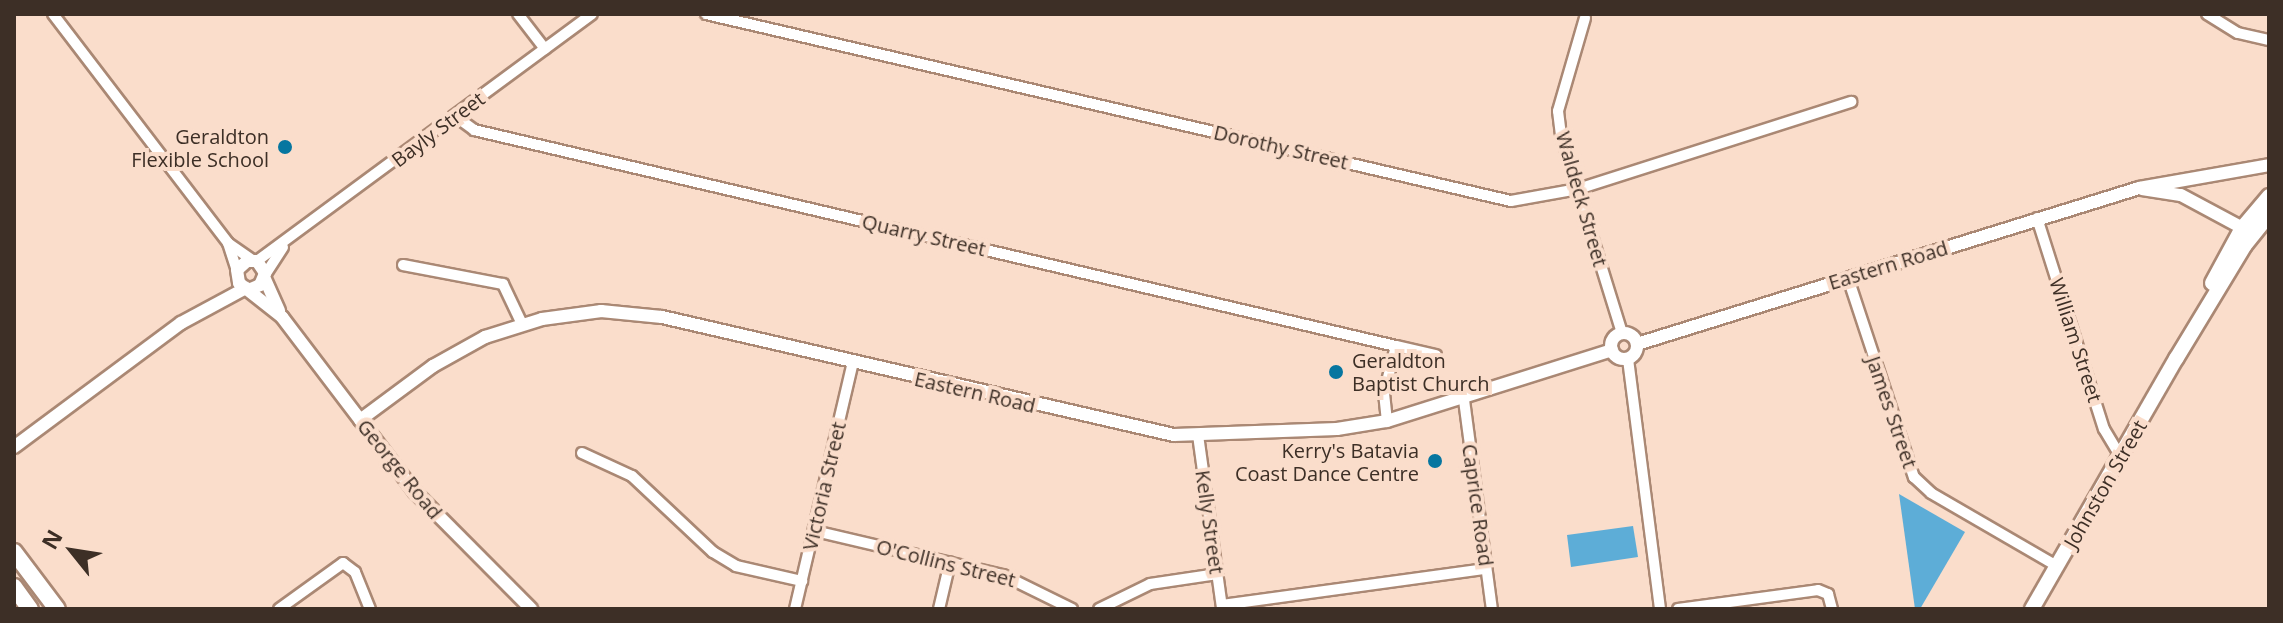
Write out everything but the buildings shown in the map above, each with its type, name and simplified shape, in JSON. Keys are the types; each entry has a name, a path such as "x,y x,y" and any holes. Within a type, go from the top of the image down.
{"main road":[{"name":"Johnston Street","path":"2032,609 2122,459 2269,196"},
{"name":"Johnston Street","path":"2247,231 2269,215"},
{"path":"14,552 57,609"},
{"path":"14,587 30,609"}],"street":[{"path":"53,14 228,243 254,261 237,272 216,301"},
{"path":"518,14 545,49"},
{"name":"Bayly Street","path":"254,261 284,245 592,14"},
{"name":"Dorothy Street","path":"706,14 1511,201 1578,189 1851,102"},
{"path":"2207,14 2238,33 2269,40"},
{"name":"Waldeck Street","path":"1585,18 1558,111 1622,333"},
{"name":"Quarry Street","path":"455,116 474,130 1436,355"},
{"name":"Eastern Road","path":"1637,344 2139,188 2269,165"},
{"name":"Eastern Road","path":"2139,188 2181,195 2247,231"},
{"name":"William Street","path":"2037,218 2104,429 2122,459"},
{"path":"228,243 237,272"},
{"name":"Bayly Street","path":"264,276 284,245"},
{"name":"George Road","path":"254,261 282,317"},
{"path":"403,265 503,284 522,324"},
{"name":"George Road","path":"237,272 249,288 282,317 415,492 531,609"},
{"path":"17,446 216,301 249,288 264,276"},
{"name":"James Street","path":"1848,278 1914,477 1931,493 2057,566"},
{"name":"Eastern Road","path":"360,420 450,355 522,324 581,313 640,313 1114,424 1198,435 1337,429 1387,421 1464,400 1612,350"},
{"path":"1628,359 1612,350 1614,338 1622,333 1637,344 1628,359 1660,609"},
{"path":"1387,421 1384,393 1396,346"},
{"name":"Victoria Street","path":"795,609 853,362"},
{"name":"Caprice Road","path":"1464,400 1492,609"},
{"name":"Kelly Street","path":"1198,435 1222,607"},
{"path":"582,453 632,476 713,552 736,566 802,581"},
{"name":"O'Collins Street","path":"815,531 1012,579 1072,609"},
{"path":"939,609 950,562"},
{"path":"279,609 343,563 355,572 370,609"},
{"path":"1222,607 1486,569"},
{"path":"1099,609 1150,584 1217,574"},
{"path":"1678,609 1818,590 1828,594 1832,609"}],"water":[{"path":"1899,494 1965,532 1920,609 1915,609"},
{"path":"1633,526 1638,557 1571,567 1567,535"}],"place":[{"name":"Geraldton Flexible School","path":"285,147"},
{"name":"Geraldton Baptist Church","path":"1336,372"},
{"name":"Kerry's Batavia Coast Dance Centre","path":"1435,461"}]}
